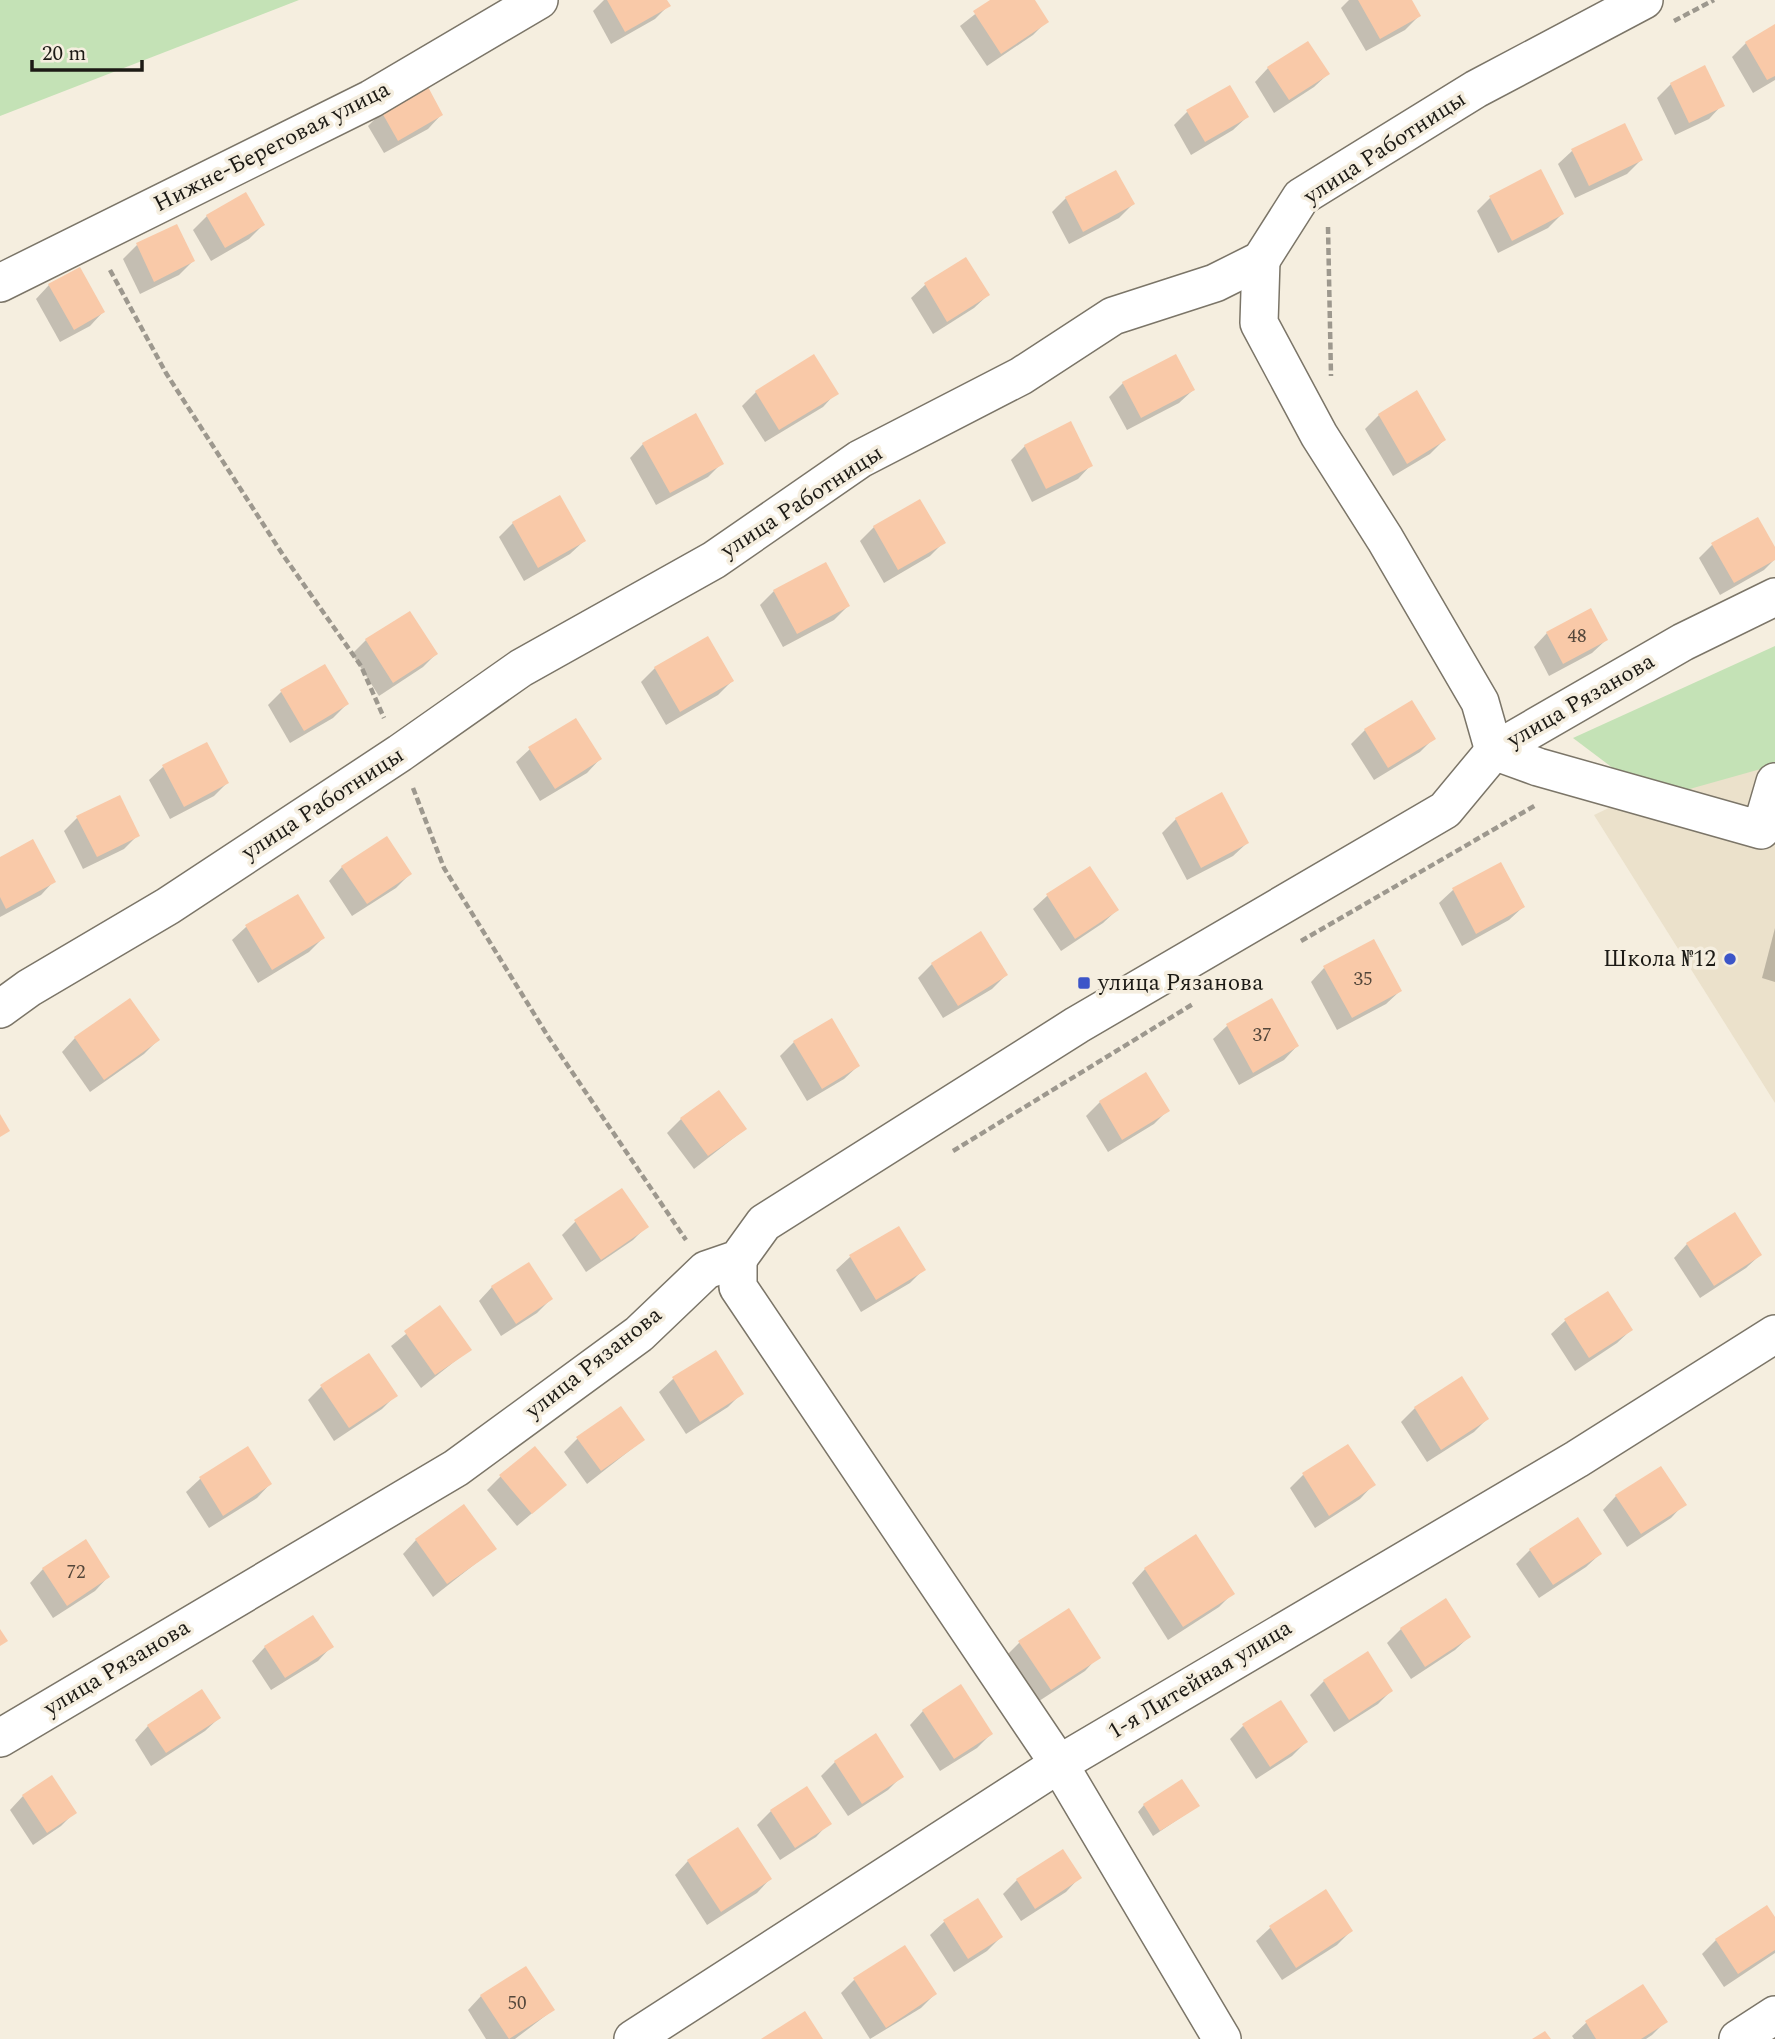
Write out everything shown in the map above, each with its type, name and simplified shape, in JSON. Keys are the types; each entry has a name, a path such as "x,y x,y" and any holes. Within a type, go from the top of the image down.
{"street":[{"name":"Нижне-Береговая улица","path":"0,283 371,99 539,0"},
{"name":"улица Работницы","path":"0,1009 168,906 400,754 521,668 714,560 860,459 1021,376 1113,316 1214,283 1261,260 1301,197 1476,89 1655,13"},
{"path":"1261,260 1259,323 1319,435 1385,539 1480,702 1494,751 1538,767 1761,830 1775,782"},
{"name":"улица Рязанова","path":"0,1738 456,1468 639,1334 706,1270 738,1259 764,1223 1077,1025 1445,810 1494,751 1683,642 1775,597"},
{"path":"738,1259 738,1287 1059,1764 1222,2039"},
{"name":"1-я Литейная улица","path":"650,2034 1059,1764 1577,1459 1775,1334"},
{"path":"1738,2039 1775,2015"}],"path":[{"path":"1655,13 1714,0"},
{"path":"1328,226 1331,386"},
{"path":"1292,946 1553,795 1538,767"},
{"path":"951,1152 1197,1002"}],"shaded area":[{"name":"Школа №12","path":"1775,729 1775,1103 1594,815"}],"green space":[{"path":"0,0 299,0 0,116"},
{"path":"1775,646 1775,765 1654,799 1573,738"}],"building":[{"path":"607,0 667,0 671,6 625,32"},
{"path":"990,0 1035,0 1049,22 1001,54 973,11"},
{"path":"1358,0 1412,0 1421,16 1380,39"},
{"path":"1775,24 1775,76 1767,80 1745,42"},
{"path":"1308,41 1330,74 1289,100 1267,67"},
{"path":"1705,65 1725,106 1689,123 1670,83"},
{"path":"427,85 443,115 398,141 381,111"},
{"path":"1230,85 1249,117 1205,142 1186,110"},
{"path":"1625,123 1643,160 1589,186 1571,149"},
{"path":"1541,169 1564,214 1512,241 1489,196"},
{"path":"1116,170 1135,204 1083,232 1065,197"},
{"path":"246,192 265,225 225,248 206,215"},
{"path":"177,224 195,261 154,282 136,243"},
{"path":"966,257 990,295 947,322 924,283"},
{"path":"80,267 105,312 74,330 48,284"},
{"path":"814,354 839,394 779,430 755,391"},
{"path":"1176,354 1195,390 1141,418 1122,382"},
{"path":"1417,390 1446,440 1407,464 1378,414"},
{"path":"696,413 724,464 670,493 642,443"},
{"path":"1071,421 1093,466 1046,489 1024,445"},
{"path":"560,495 586,541 538,568 512,522"},
{"path":"920,499 946,543 898,570 873,526"},
{"path":"1758,517 1775,547 1775,560 1734,583 1711,543"},
{"path":"826,562 850,606 797,634 773,590"},
{"path":"1591,608 1608,640 1563,664 1546,632"},
{"path":"410,611 438,654 393,683 365,639"},
{"path":"708,636 734,681 680,712 654,667"},
{"path":"325,664 349,704 304,731 280,690"},
{"path":"1412,700 1436,739 1388,768 1364,729"},
{"path":"576,718 602,759 555,789 528,747"},
{"path":"207,742 229,783 184,807 162,765"},
{"path":"1222,792 1249,843 1201,868 1175,818"},
{"path":"120,795 140,836 97,857 76,816"},
{"path":"387,836 412,874 367,904 341,866"},
{"path":"33,839 56,882 6,909 0,897 0,857"},
{"path":"1501,862 1525,907 1476,934 1452,888"},
{"path":"1090,866 1119,910 1075,939 1046,894"},
{"path":"298,894 325,938 272,970 245,925"},
{"path":"981,931 1008,975 958,1006 931,963"},
{"path":"1374,939 1402,991 1352,1018 1323,966"},
{"path":"130,998 160,1040 104,1080 74,1037"},
{"path":"1272,998 1299,1046 1253,1073 1226,1024"},
{"path":"832,1018 860,1066 822,1089 793,1041"},
{"path":"1146,1072 1170,1111 1122,1140 1099,1101"},
{"path":"719,1090 747,1129 708,1156 680,1118"},
{"path":"0,1114 10,1131 0,1137"},
{"path":"622,1188 649,1227 601,1260 574,1220"},
{"path":"1735,1212 1762,1255 1714,1286 1686,1243"},
{"path":"899,1226 926,1270 876,1300 849,1255"},
{"path":"529,1262 553,1299 516,1324 491,1286"},
{"path":"1608,1291 1633,1330 1589,1358 1564,1319"},
{"path":"440,1305 472,1350 435,1375 404,1331"},
{"path":"716,1350 744,1394 700,1422 672,1377"},
{"path":"369,1353 398,1396 349,1428 320,1385"},
{"path":"1462,1376 1489,1419 1441,1450 1414,1407"},
{"path":"621,1406 645,1440 601,1471 576,1437"},
{"path":"1348,1444 1376,1485 1329,1516 1302,1473"},
{"path":"248,1446 272,1484 223,1516 199,1477"},
{"path":"535,1446 567,1485 532,1514 499,1475"},
{"path":"1661,1466 1687,1505 1641,1534 1615,1495"},
{"path":"464,1504 497,1549 447,1584 415,1539"},
{"path":"1578,1517 1602,1554 1553,1585 1529,1549"},
{"path":"1196,1534 1235,1594 1183,1627 1144,1568"},
{"path":"86,1539 110,1577 67,1606 42,1568"},
{"path":"1446,1598 1471,1637 1425,1667 1400,1628"},
{"path":"1069,1608 1101,1658 1051,1690 1018,1641"},
{"path":"313,1615 334,1647 285,1678 264,1646"},
{"path":"0,1629 8,1641 0,1646"},
{"path":"1368,1651 1393,1691 1349,1720 1323,1680"},
{"path":"961,1684 993,1734 954,1759 922,1710"},
{"path":"202,1689 221,1718 166,1753 147,1725"},
{"path":"1281,1700 1308,1742 1270,1767 1242,1724"},
{"path":"876,1733 904,1777 862,1804 834,1761"},
{"path":"52,1775 77,1813 47,1833 22,1795"},
{"path":"1182,1779 1200,1806 1160,1831 1143,1804"},
{"path":"807,1786 832,1824 795,1848 770,1810"},
{"path":"738,1827 772,1879 721,1912 687,1860"},
{"path":"1063,1849 1082,1878 1035,1909 1016,1879"},
{"path":"1326,1889 1353,1931 1296,1968 1269,1926"},
{"path":"978,1898 1003,1937 968,1959 943,1920"},
{"path":"1767,1905 1775,1917 1775,1950 1738,1974 1715,1939"},
{"path":"905,1945 937,1994 886,2028 853,1978"},
{"path":"526,1966 555,2010 509,2039 480,1995"},
{"path":"1643,1984 1668,2022 1641,2039 1596,2039 1585,2021"},
{"path":"805,2011 823,2039 761,2039"},
{"path":"1545,2031 1551,2039 1532,2039"}],"place":[{"name":"Школа №12","path":"1730,959"},
{"name":"улица Рязанова","path":"1084,983"}]}
